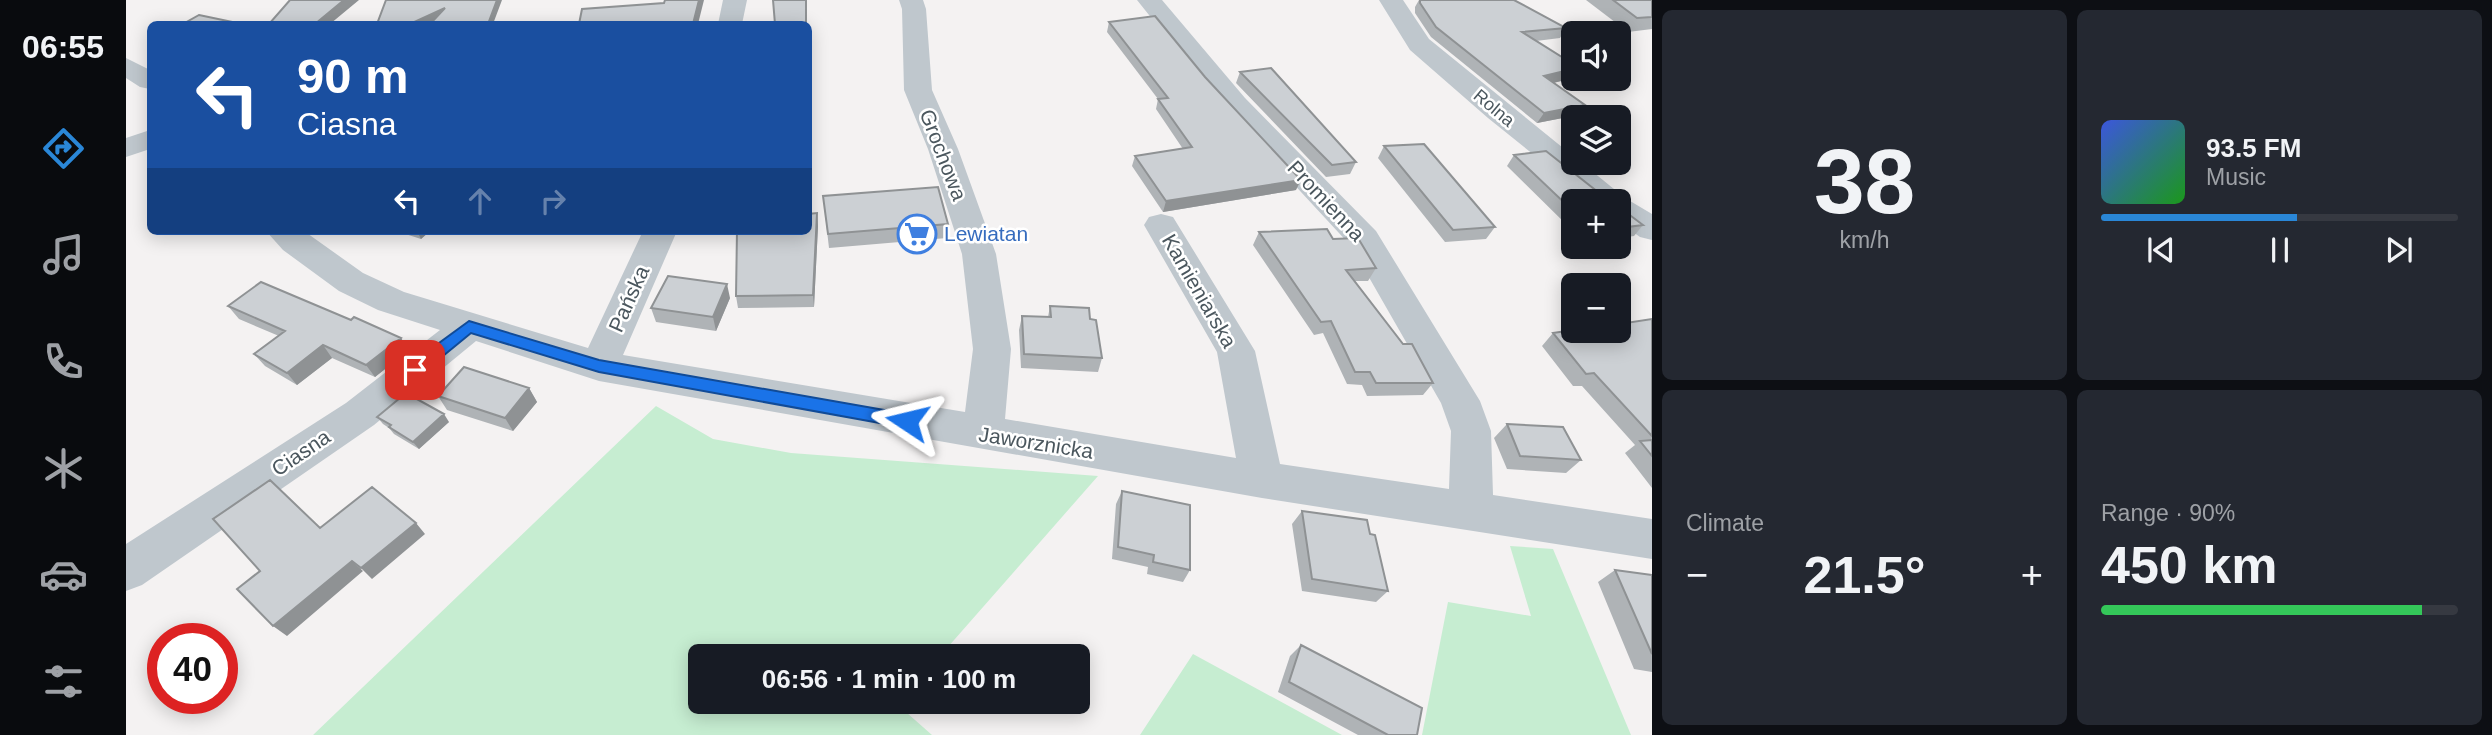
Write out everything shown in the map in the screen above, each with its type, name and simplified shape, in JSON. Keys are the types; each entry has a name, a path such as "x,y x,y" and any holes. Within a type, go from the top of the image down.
{"street":[{"path":"731,21 735,0"},
{"name":"Grochowa","path":"911,0 914,9 918,90 943,149 979,254 992,349 984,434"},
{"name":"Promienna","path":"1149,0 1235,104 1364,239 1460,401 1471,431 1471,510"},
{"name":"Rolna","path":"1391,0 1419,44 1498,112 1596,189"},
{"path":"126,66 147,79"},
{"path":"126,148 147,140"},
{"path":"1631,215 1652,229"},
{"name":"Kamieniarska","path":"1161,225 1236,351 1262,480"},
{"name":"Jaworznicka","path":"287,235 351,282 391,301 599,366 1262,480 1652,539"},
{"name":"Pańska","path":"599,366 658,235"},
{"name":"Ciasna","path":"126,570 360,414 469,327"}],"green space":[{"path":"656,406 713,439 791,453 1098,476 951,644 688,644 688,714 908,714 932,735 313,735"},
{"path":"1510,546 1553,549 1631,735 1422,735 1448,602 1531,616"},
{"path":"1193,654 1342,735 1140,735"}],"building":[{"path":"290,0 344,0 319,21 272,21"},
{"path":"386,0 497,0 489,21 433,21 445,8 417,21 378,21"},
{"path":"665,0 699,0 694,21 580,21 582,9 664,3"},
{"path":"773,0 806,0 806,21 775,21"},
{"path":"1420,0 1514,0 1561,25 1561,28 1522,32 1561,56 1561,72 1544,76 1561,88 1561,91 1565,91 1585,105 1561,105 1561,110 1544,113 1436,27"},
{"path":"1613,0 1652,0 1652,17 1637,18"},
{"path":"199,15 228,21 188,21"},
{"path":"1155,16 1205,77 1301,180 1166,201 1135,156 1192,147 1158,99 1168,98 1109,22"},
{"path":"1271,68 1356,162 1332,165 1240,72"},
{"path":"1424,144 1495,227 1453,230 1384,146"},
{"path":"1546,151 1561,163 1561,175 1576,175 1594,189 1561,189 1561,200 1514,155"},
{"path":"938,187 948,224 828,234 823,196"},
{"path":"817,213 813,295 736,296 737,235 812,235 812,214"},
{"path":"1631,216 1643,225 1631,226"},
{"path":"1327,229 1333,239 1358,238 1376,268 1346,270 1403,344 1412,344 1433,383 1376,383 1370,372 1355,372 1331,321 1321,322 1259,232"},
{"path":"668,276 727,284 713,317 651,308"},
{"path":"261,282 401,338 366,365 323,345 287,373 254,354 285,331 228,306"},
{"path":"1050,306 1089,308 1090,319 1096,320 1102,358 1024,354 1022,316 1051,317"},
{"path":"1652,319 1652,436 1594,373 1586,374 1561,343 1631,343 1631,322"},
{"path":"1561,332 1561,343 1553,333"},
{"path":"464,367 529,388 505,418 438,396"},
{"path":"406,393 444,414 413,442 377,417"},
{"path":"1507,424 1563,427 1581,460 1520,456"},
{"path":"1652,440 1652,456 1640,441"},
{"path":"270,480 320,528 372,487 416,523 361,568 352,561 273,626 237,589 260,571 213,519"},
{"path":"1122,491 1190,505 1190,570 1153,562 1154,555 1118,547"},
{"path":"1302,511 1367,520 1370,534 1375,535 1388,591 1312,579"},
{"path":"1615,570 1652,575 1652,654"},
{"path":"1301,645 1422,708 1417,735 1388,735 1289,682"}],"place":[{"name":"Lewiatan","path":"917,234"}],"route":[{"path":"415,370 469,327 599,366 907,421"}]}
